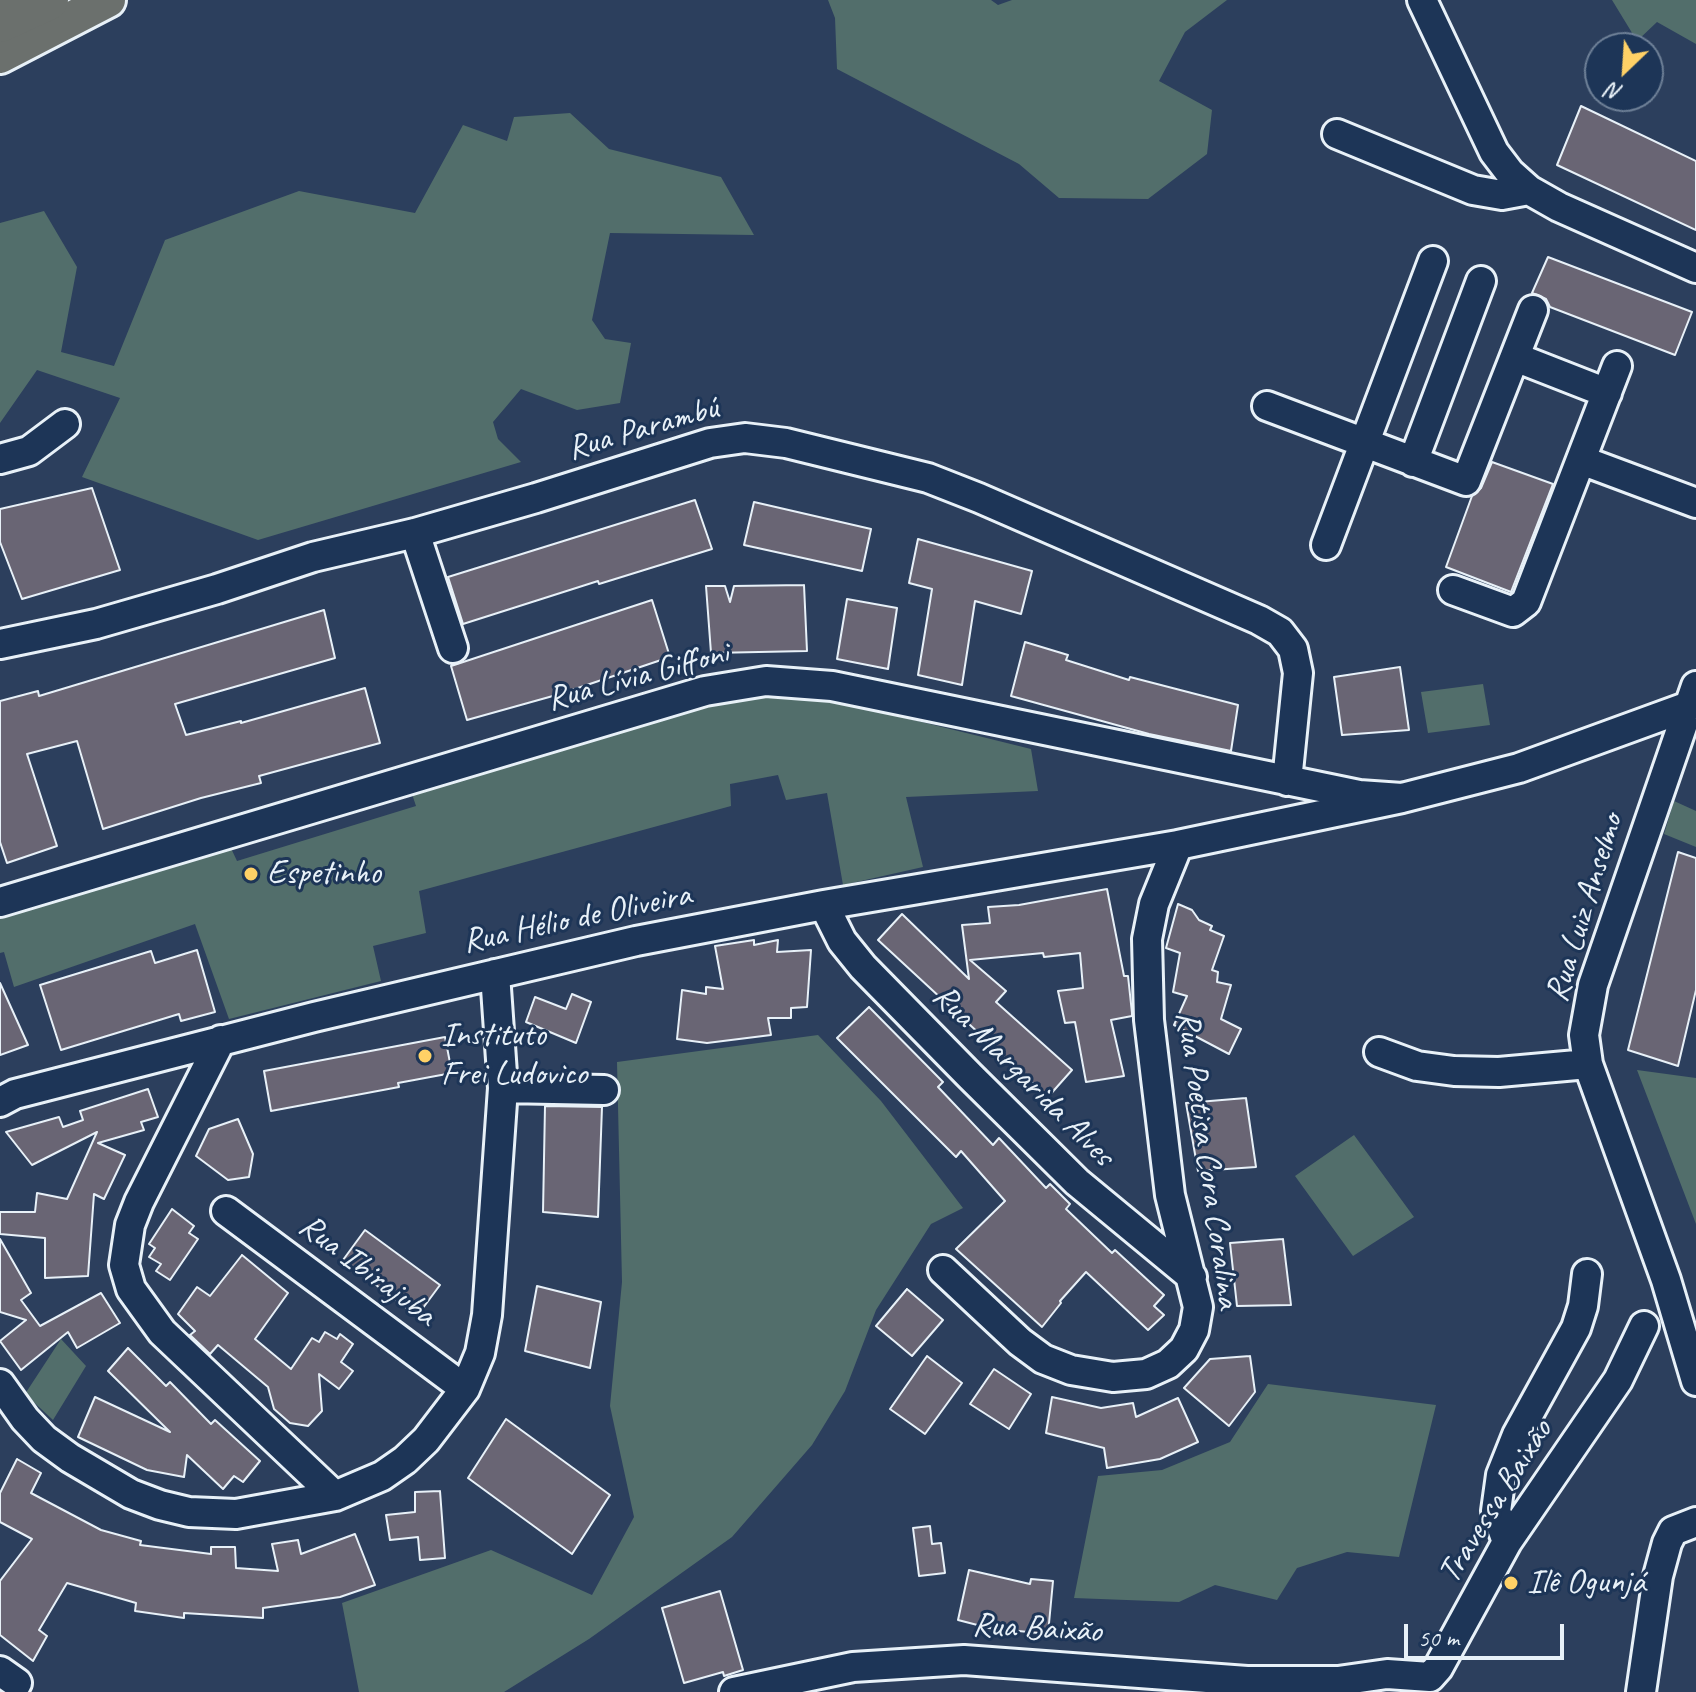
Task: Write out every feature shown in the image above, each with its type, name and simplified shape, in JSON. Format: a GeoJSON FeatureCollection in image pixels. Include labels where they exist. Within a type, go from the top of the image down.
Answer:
{"type":"FeatureCollection","features":[{"type":"Feature","properties":{"kind":"highway"},"geometry":{"type":"LineString","coordinates":[[0,22],[48,0]]}},
{"type":"Feature","properties":{"kind":"main road"},"geometry":{"type":"LineString","coordinates":[[0,56],[108,0]]}},
{"type":"Feature","properties":{"kind":"street"},"geometry":{"type":"LineString","coordinates":[[1422,0],[1494,152],[1510,173],[1529,190],[1559,207],[1696,268]]}},
{"type":"Feature","properties":{"kind":"street"},"geometry":{"type":"LineString","coordinates":[[1337,134],[1473,190],[1502,195],[1529,190]]}},
{"type":"Feature","properties":{"kind":"street"},"geometry":{"type":"LineString","coordinates":[[1326,545],[1433,261]]}},
{"type":"Feature","properties":{"kind":"street"},"geometry":{"type":"LineString","coordinates":[[1413,462],[1481,281]]}},
{"type":"Feature","properties":{"kind":"street"},"geometry":{"type":"LineString","coordinates":[[1267,406],[1466,481],[1533,310]]}},
{"type":"Feature","properties":{"kind":"street"},"geometry":{"type":"LineString","coordinates":[[1515,357],[1607,393]]}},
{"type":"Feature","properties":{"kind":"street"},"geometry":{"type":"LineString","coordinates":[[1453,590],[1513,612],[1526,602],[1617,366]]}},
{"type":"Feature","properties":{"kind":"street"},"geometry":{"type":"LineString","coordinates":[[0,459],[29,451],[65,424]]}},
{"type":"Feature","properties":{"kind":"street","name":"Rua Parambú"},"geometry":{"type":"LineString","coordinates":[[0,644],[96,624],[313,557],[415,533],[536,498],[710,443],[745,438],[786,443],[928,478],[1259,620],[1280,632],[1293,649],[1298,673],[1287,781]]}},
{"type":"Feature","properties":{"kind":"street"},"geometry":{"type":"LineString","coordinates":[[1581,460],[1696,503]]}},
{"type":"Feature","properties":{"kind":"street"},"geometry":{"type":"LineString","coordinates":[[415,533],[453,648]]}},
{"type":"Feature","properties":{"kind":"street","name":"Rua Lívia Giffoni"},"geometry":{"type":"LineString","coordinates":[[0,902],[705,691],[766,681],[832,686],[1287,781],[1359,795],[1402,798]]}},
{"type":"Feature","properties":{"kind":"street"},"geometry":{"type":"LineString","coordinates":[[1178,845],[1402,798],[1519,768],[1692,696]]}},
{"type":"Feature","properties":{"kind":"street","name":"Rua Luiz Anselmo"},"geometry":{"type":"LineString","coordinates":[[1692,696],[1593,985],[1584,1035],[1588,1064],[1666,1280],[1696,1381]]}},
{"type":"Feature","properties":{"kind":"street","name":"Rua Hélio de Oliveira"},"geometry":{"type":"LineString","coordinates":[[0,1102],[15,1094],[221,1040],[636,941],[824,905],[1178,845]]}},
{"type":"Feature","properties":{"kind":"street","name":"Rua Poetisa Cora Coralina"},"geometry":{"type":"LineString","coordinates":[[943,1270],[1020,1342],[1043,1359],[1071,1370],[1113,1377],[1146,1374],[1168,1364],[1184,1349],[1194,1330],[1198,1307],[1170,1195],[1149,1020],[1147,968],[1147,939],[1154,904],[1178,845]]}},
{"type":"Feature","properties":{"kind":"street","name":"Rua Margarida Alves"},"geometry":{"type":"LineString","coordinates":[[824,905],[849,950],[906,1011],[1077,1182],[1193,1278]]}},
{"type":"Feature","properties":{"kind":"street"},"geometry":{"type":"LineString","coordinates":[[0,1384],[25,1419],[52,1445],[131,1494],[189,1512],[236,1514],[335,1496],[382,1476],[405,1460],[426,1440],[465,1389],[480,1353],[487,1315],[503,1088],[495,974]]}},
{"type":"Feature","properties":{"kind":"street"},"geometry":{"type":"LineString","coordinates":[[221,1040],[139,1202],[130,1225],[124,1265],[131,1289],[162,1332],[335,1496]]}},
{"type":"Feature","properties":{"kind":"street"},"geometry":{"type":"LineString","coordinates":[[1379,1052],[1417,1066],[1454,1071],[1499,1072],[1588,1064]]}},
{"type":"Feature","properties":{"kind":"street"},"geometry":{"type":"LineString","coordinates":[[503,1088],[604,1090]]}},
{"type":"Feature","properties":{"kind":"street","name":"Rua Ibirajuba"},"geometry":{"type":"LineString","coordinates":[[226,1211],[465,1389]]}},
{"type":"Feature","properties":{"kind":"street"},"geometry":{"type":"LineString","coordinates":[[1507,1542],[1496,1511],[1501,1475],[1517,1435],[1576,1328],[1583,1306],[1587,1274]]}},
{"type":"Feature","properties":{"kind":"street","name":"Travessa Baixão"},"geometry":{"type":"LineString","coordinates":[[1338,1681],[1387,1674],[1430,1677],[1444,1658],[1507,1542],[1618,1380],[1644,1326]]}},
{"type":"Feature","properties":{"kind":"street"},"geometry":{"type":"LineString","coordinates":[[1641,1692],[1658,1576],[1667,1543],[1673,1531],[1696,1522]]}},
{"type":"Feature","properties":{"kind":"street","name":"Rua Baixão"},"geometry":{"type":"LineString","coordinates":[[734,1692],[853,1667],[964,1660],[1247,1681],[1338,1681]]}},
{"type":"Feature","properties":{"kind":"green space"},"geometry":{"type":"Polygon","coordinates":[[[828,0],[991,0],[998,5],[1012,0],[1227,0],[1185,32],[1159,81],[1212,110],[1207,154],[1148,199],[1059,198],[1019,164],[837,69],[835,18],[828,0]]]}},
{"type":"Feature","properties":{"kind":"green space"},"geometry":{"type":"Polygon","coordinates":[[[1612,0],[1696,0],[1696,44],[1657,22],[1646,32],[1632,32],[1612,0]]]}},
{"type":"Feature","properties":{"kind":"green space"},"geometry":{"type":"Polygon","coordinates":[[[570,113],[609,149],[721,177],[754,235],[610,233],[592,320],[605,339],[631,343],[620,403],[577,410],[521,389],[493,422],[498,439],[521,462],[258,540],[82,477],[120,398],[37,370],[0,423],[0,223],[44,211],[77,267],[61,352],[114,366],[165,240],[299,191],[415,213],[463,125],[507,141],[514,117],[570,113]]]}},
{"type":"Feature","properties":{"kind":"green space"},"geometry":{"type":"Polygon","coordinates":[[[1483,684],[1490,725],[1428,733],[1421,692],[1483,684]]]}},
{"type":"Feature","properties":{"kind":"green space"},"geometry":{"type":"Polygon","coordinates":[[[746,692],[833,700],[1031,749],[1038,791],[906,797],[923,867],[843,885],[827,793],[786,800],[778,775],[730,784],[731,806],[419,891],[426,933],[373,946],[381,981],[229,1019],[195,924],[14,987],[4,952],[0,953],[0,911],[229,844],[237,861],[416,806],[410,788],[746,692]]]}},
{"type":"Feature","properties":{"kind":"green space"},"geometry":{"type":"Polygon","coordinates":[[[1674,801],[1696,811],[1696,847],[1664,834],[1674,801]]]}},
{"type":"Feature","properties":{"kind":"green space"},"geometry":{"type":"Polygon","coordinates":[[[818,1035],[881,1101],[963,1208],[931,1224],[876,1310],[845,1391],[812,1445],[732,1537],[589,1639],[504,1692],[359,1692],[342,1603],[491,1550],[592,1595],[634,1517],[610,1406],[622,1282],[617,1062],[818,1035]]]}},
{"type":"Feature","properties":{"kind":"green space"},"geometry":{"type":"Polygon","coordinates":[[[1637,1070],[1696,1078],[1696,1224],[1637,1070]]]}},
{"type":"Feature","properties":{"kind":"green space"},"geometry":{"type":"Polygon","coordinates":[[[1354,1135],[1414,1217],[1353,1256],[1295,1176],[1354,1135]]]}},
{"type":"Feature","properties":{"kind":"green space"},"geometry":{"type":"Polygon","coordinates":[[[61,1339],[86,1366],[53,1420],[25,1394],[61,1339]]]}},
{"type":"Feature","properties":{"kind":"green space"},"geometry":{"type":"Polygon","coordinates":[[[1268,1384],[1436,1405],[1399,1557],[1347,1552],[1297,1568],[1277,1600],[1215,1585],[1179,1602],[1074,1598],[1098,1476],[1162,1470],[1230,1442],[1268,1384]]]}},
{"type":"Feature","properties":{"kind":"building"},"geometry":{"type":"Polygon","coordinates":[[[1581,106],[1584,112],[1594,112],[1696,161],[1696,230],[1557,165],[1581,106]]]}},
{"type":"Feature","properties":{"kind":"building"},"geometry":{"type":"Polygon","coordinates":[[[1548,257],[1692,312],[1675,355],[1550,307],[1546,299],[1532,293],[1548,257]]]}},
{"type":"Feature","properties":{"kind":"building"},"geometry":{"type":"Polygon","coordinates":[[[1492,462],[1553,484],[1511,592],[1446,567],[1472,496],[1481,488],[1492,462]]]}},
{"type":"Feature","properties":{"kind":"building"},"geometry":{"type":"Polygon","coordinates":[[[92,488],[120,570],[22,599],[0,542],[0,509],[92,488]]]}},
{"type":"Feature","properties":{"kind":"building"},"geometry":{"type":"Polygon","coordinates":[[[695,500],[712,549],[463,624],[448,577],[695,500]]]}},
{"type":"Feature","properties":{"kind":"building"},"geometry":{"type":"Polygon","coordinates":[[[754,502],[871,529],[862,571],[744,545],[754,502]]]}},
{"type":"Feature","properties":{"kind":"building"},"geometry":{"type":"Polygon","coordinates":[[[918,539],[1032,571],[1021,614],[975,601],[962,685],[918,675],[932,589],[909,583],[918,539]]]}},
{"type":"Feature","properties":{"kind":"building"},"geometry":{"type":"Polygon","coordinates":[[[804,585],[807,651],[711,653],[706,586],[725,586],[730,602],[734,586],[804,585]]]}},
{"type":"Feature","properties":{"kind":"building"},"geometry":{"type":"Polygon","coordinates":[[[847,599],[897,608],[888,669],[837,659],[847,599]]]}},
{"type":"Feature","properties":{"kind":"building"},"geometry":{"type":"Polygon","coordinates":[[[652,600],[670,657],[560,694],[467,720],[451,666],[652,600]]]}},
{"type":"Feature","properties":{"kind":"building"},"geometry":{"type":"Polygon","coordinates":[[[324,610],[335,658],[175,704],[186,735],[365,688],[380,743],[259,776],[261,783],[103,829],[77,741],[27,754],[57,846],[7,863],[0,842],[0,701],[38,691],[39,696],[324,610]]]}},
{"type":"Feature","properties":{"kind":"building"},"geometry":{"type":"Polygon","coordinates":[[[1025,642],[1068,655],[1066,660],[1129,680],[1130,677],[1238,705],[1231,751],[1149,734],[1011,696],[1025,642]]]}},
{"type":"Feature","properties":{"kind":"building"},"geometry":{"type":"Polygon","coordinates":[[[1400,667],[1409,730],[1342,735],[1334,677],[1400,667]]]}},
{"type":"Feature","properties":{"kind":"building"},"geometry":{"type":"Polygon","coordinates":[[[1678,852],[1696,858],[1696,990],[1678,1066],[1628,1050],[1678,852]]]}},
{"type":"Feature","properties":{"kind":"building"},"geometry":{"type":"Polygon","coordinates":[[[1107,889],[1124,976],[1128,976],[1132,1013],[1132,1016],[1111,1020],[1124,1076],[1086,1082],[1075,1022],[1065,1023],[1058,991],[1083,988],[1080,953],[970,960],[1006,991],[996,1002],[1072,1070],[1048,1097],[878,940],[902,914],[969,979],[962,925],[990,923],[988,907],[1019,905],[1107,889]]]}},
{"type":"Feature","properties":{"kind":"building"},"geometry":{"type":"Polygon","coordinates":[[[1178,904],[1192,910],[1199,920],[1212,926],[1210,930],[1224,936],[1212,970],[1218,972],[1217,982],[1231,985],[1221,1019],[1241,1029],[1229,1054],[1174,1025],[1187,996],[1173,992],[1180,953],[1166,948],[1178,904]]]}},
{"type":"Feature","properties":{"kind":"building"},"geometry":{"type":"Polygon","coordinates":[[[754,940],[754,945],[778,940],[777,952],[811,950],[807,1007],[791,1008],[791,1018],[768,1018],[771,1035],[707,1043],[677,1039],[682,990],[706,994],[706,987],[723,989],[715,946],[754,940]]]}},
{"type":"Feature","properties":{"kind":"building"},"geometry":{"type":"Polygon","coordinates":[[[197,950],[215,1012],[181,1021],[179,1014],[61,1050],[40,985],[151,951],[155,963],[197,950]]]}},
{"type":"Feature","properties":{"kind":"building"},"geometry":{"type":"Polygon","coordinates":[[[0,983],[28,1045],[0,1055],[0,983]]]}},
{"type":"Feature","properties":{"kind":"building"},"geometry":{"type":"Polygon","coordinates":[[[572,994],[591,1002],[576,1043],[526,1022],[535,997],[566,1009],[572,994]]]}},
{"type":"Feature","properties":{"kind":"building"},"geometry":{"type":"Polygon","coordinates":[[[869,1007],[943,1082],[938,1087],[993,1145],[999,1138],[1046,1188],[1050,1184],[1070,1204],[1066,1209],[1112,1253],[1115,1250],[1164,1295],[1154,1306],[1164,1315],[1148,1330],[1086,1272],[1042,1327],[956,1249],[1005,1201],[961,1151],[956,1157],[837,1038],[869,1007]]]}},
{"type":"Feature","properties":{"kind":"building"},"geometry":{"type":"Polygon","coordinates":[[[445,1037],[452,1073],[398,1083],[399,1087],[271,1111],[264,1071],[445,1037]]]}},
{"type":"Feature","properties":{"kind":"building"},"geometry":{"type":"Polygon","coordinates":[[[148,1089],[158,1117],[141,1122],[144,1130],[98,1143],[125,1155],[104,1199],[94,1194],[88,1276],[45,1278],[45,1238],[0,1234],[0,1212],[35,1212],[37,1193],[67,1199],[97,1132],[32,1165],[6,1132],[59,1117],[63,1127],[83,1120],[80,1111],[148,1089]]]}},
{"type":"Feature","properties":{"kind":"building"},"geometry":{"type":"Polygon","coordinates":[[[1246,1098],[1256,1167],[1198,1171],[1186,1103],[1246,1098]]]}},
{"type":"Feature","properties":{"kind":"building"},"geometry":{"type":"Polygon","coordinates":[[[545,1106],[602,1107],[598,1217],[543,1212],[545,1106]]]}},
{"type":"Feature","properties":{"kind":"building"},"geometry":{"type":"Polygon","coordinates":[[[238,1119],[253,1154],[249,1177],[228,1180],[196,1156],[209,1129],[238,1119]]]}},
{"type":"Feature","properties":{"kind":"building"},"geometry":{"type":"Polygon","coordinates":[[[172,1209],[194,1226],[189,1233],[198,1239],[170,1280],[156,1271],[161,1264],[149,1257],[155,1248],[149,1244],[172,1209]]]}},
{"type":"Feature","properties":{"kind":"building"},"geometry":{"type":"Polygon","coordinates":[[[365,1230],[440,1285],[417,1316],[343,1260],[365,1230]]]}},
{"type":"Feature","properties":{"kind":"building"},"geometry":{"type":"Polygon","coordinates":[[[0,1239],[31,1293],[21,1300],[40,1326],[101,1293],[120,1323],[77,1348],[68,1332],[21,1370],[0,1341],[26,1320],[0,1312],[0,1239]]]}},
{"type":"Feature","properties":{"kind":"building"},"geometry":{"type":"Polygon","coordinates":[[[1283,1239],[1291,1305],[1237,1306],[1230,1243],[1283,1239]]]}},
{"type":"Feature","properties":{"kind":"building"},"geometry":{"type":"Polygon","coordinates":[[[242,1255],[288,1293],[255,1339],[291,1369],[312,1338],[319,1342],[325,1332],[337,1339],[340,1334],[353,1344],[341,1362],[353,1371],[339,1389],[319,1374],[322,1411],[308,1426],[290,1423],[274,1409],[268,1387],[218,1345],[210,1354],[190,1335],[195,1331],[178,1314],[197,1287],[210,1296],[242,1255]]]}},
{"type":"Feature","properties":{"kind":"building"},"geometry":{"type":"Polygon","coordinates":[[[537,1286],[601,1302],[590,1368],[525,1351],[537,1286]]]}},
{"type":"Feature","properties":{"kind":"building"},"geometry":{"type":"Polygon","coordinates":[[[907,1289],[943,1320],[912,1356],[876,1326],[907,1289]]]}},
{"type":"Feature","properties":{"kind":"building"},"geometry":{"type":"Polygon","coordinates":[[[128,1348],[166,1386],[170,1382],[211,1424],[215,1420],[260,1461],[243,1482],[234,1476],[223,1489],[187,1455],[184,1477],[147,1470],[78,1437],[95,1397],[170,1432],[108,1371],[128,1348]]]}},
{"type":"Feature","properties":{"kind":"building"},"geometry":{"type":"Polygon","coordinates":[[[927,1356],[962,1383],[925,1434],[890,1409],[927,1356]]]}},
{"type":"Feature","properties":{"kind":"building"},"geometry":{"type":"Polygon","coordinates":[[[1250,1356],[1255,1392],[1229,1426],[1184,1388],[1210,1359],[1250,1356]]]}},
{"type":"Feature","properties":{"kind":"building"},"geometry":{"type":"Polygon","coordinates":[[[994,1369],[1031,1394],[1009,1429],[970,1404],[994,1369]]]}},
{"type":"Feature","properties":{"kind":"building"},"geometry":{"type":"Polygon","coordinates":[[[1052,1397],[1101,1408],[1133,1403],[1136,1417],[1178,1398],[1198,1442],[1160,1459],[1107,1468],[1104,1448],[1046,1433],[1052,1397]]]}},
{"type":"Feature","properties":{"kind":"building"},"geometry":{"type":"Polygon","coordinates":[[[506,1419],[610,1495],[572,1554],[468,1478],[506,1419]]]}},
{"type":"Feature","properties":{"kind":"building"},"geometry":{"type":"Polygon","coordinates":[[[17,1459],[41,1473],[31,1493],[101,1530],[141,1541],[140,1545],[211,1554],[211,1547],[235,1547],[236,1568],[278,1571],[272,1544],[298,1540],[301,1554],[355,1534],[375,1585],[340,1597],[263,1608],[263,1618],[184,1613],[184,1618],[135,1611],[136,1603],[67,1583],[39,1630],[47,1636],[33,1661],[0,1635],[0,1581],[32,1539],[0,1522],[0,1493],[17,1459]]]}},
{"type":"Feature","properties":{"kind":"building"},"geometry":{"type":"Polygon","coordinates":[[[440,1491],[445,1558],[420,1560],[418,1537],[390,1540],[386,1515],[415,1512],[415,1492],[440,1491]]]}},
{"type":"Feature","properties":{"kind":"building"},"geometry":{"type":"Polygon","coordinates":[[[930,1526],[932,1544],[941,1543],[945,1573],[919,1576],[913,1528],[930,1526]]]}},
{"type":"Feature","properties":{"kind":"building"},"geometry":{"type":"Polygon","coordinates":[[[969,1570],[1030,1584],[1031,1579],[1053,1581],[1048,1634],[989,1628],[958,1620],[969,1570]]]}},
{"type":"Feature","properties":{"kind":"building"},"geometry":{"type":"Polygon","coordinates":[[[720,1591],[743,1670],[684,1683],[662,1608],[720,1591]]]}},
{"type":"Feature","properties":{"kind":"place","name":"Espetinho"},"geometry":{"type":"Point","coordinates":[251,874]}},
{"type":"Feature","properties":{"kind":"place","name":"Instituto Frei Ludovico"},"geometry":{"type":"Point","coordinates":[425,1056]}},
{"type":"Feature","properties":{"kind":"place","name":"Ilê Ogunjá"},"geometry":{"type":"Point","coordinates":[1511,1583]}}]}
